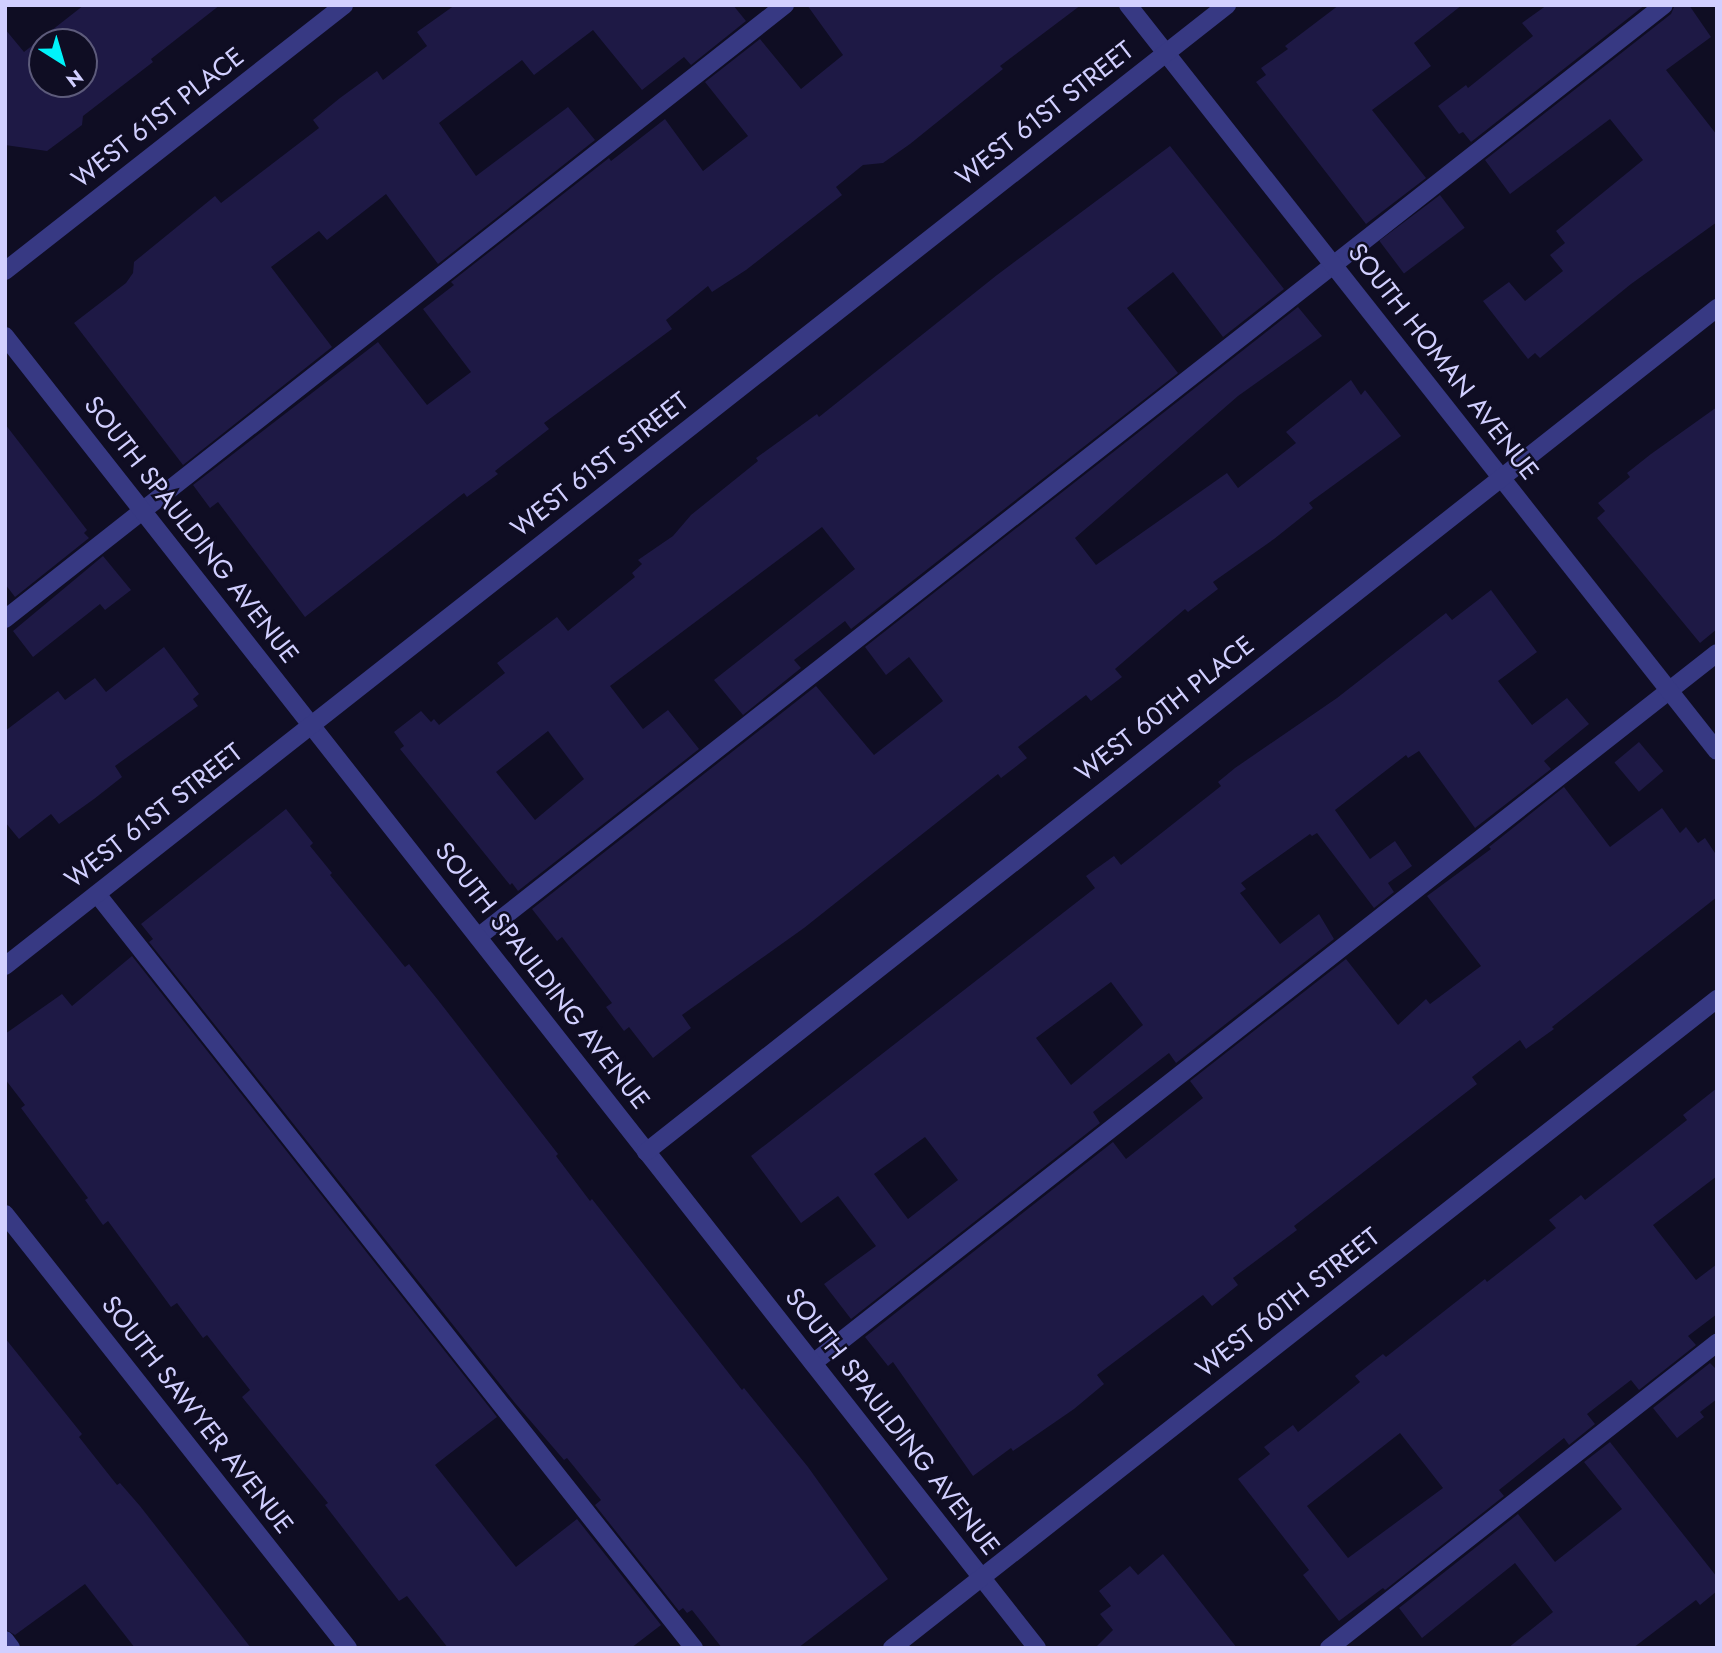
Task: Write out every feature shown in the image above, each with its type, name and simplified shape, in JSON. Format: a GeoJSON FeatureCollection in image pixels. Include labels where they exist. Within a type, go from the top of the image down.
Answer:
{"type":"FeatureCollection","features":[{"type":"Feature","properties":{"kind":"street","name":"WEST 61ST PLACE"},"geometry":{"type":"LineString","coordinates":[[5,271],[344,5]]}},
{"type":"Feature","properties":{"kind":"street"},"geometry":{"type":"LineString","coordinates":[[5,620],[785,5]]}},
{"type":"Feature","properties":{"kind":"street","name":"SOUTH HOMAN AVENUE"},"geometry":{"type":"LineString","coordinates":[[1128,5],[1717,751]]}},
{"type":"Feature","properties":{"kind":"street","name":"WEST 61ST STREET"},"geometry":{"type":"LineString","coordinates":[[5,966],[1227,5]]}},
{"type":"Feature","properties":{"kind":"street"},"geometry":{"type":"LineString","coordinates":[[478,937],[1664,5]]}},
{"type":"Feature","properties":{"kind":"street","name":"WEST 60TH PLACE"},"geometry":{"type":"LineString","coordinates":[[646,1152],[1717,308]]}},
{"type":"Feature","properties":{"kind":"street","name":"SOUTH SPAULDING AVENUE"},"geometry":{"type":"LineString","coordinates":[[5,337],[1037,1648]]}},
{"type":"Feature","properties":{"kind":"street"},"geometry":{"type":"LineString","coordinates":[[813,1363],[1717,653]]}},
{"type":"Feature","properties":{"kind":"street"},"geometry":{"type":"LineString","coordinates":[[97,894],[694,1648]]}},
{"type":"Feature","properties":{"kind":"street","name":"WEST 60TH STREET"},"geometry":{"type":"LineString","coordinates":[[892,1648],[1717,999]]}},
{"type":"Feature","properties":{"kind":"street","name":"SOUTH SAWYER AVENUE"},"geometry":{"type":"LineString","coordinates":[[5,1214],[348,1648]]}},
{"type":"Feature","properties":{"kind":"street"},"geometry":{"type":"LineString","coordinates":[[1329,1648],[1717,1343]]}},
{"type":"Feature","properties":{"kind":"street"},"geometry":{"type":"LineString","coordinates":[[5,1640],[11,1648]]}},
{"type":"Feature","properties":{"kind":"building"},"geometry":{"type":"Polygon","coordinates":[[[84,5],[220,5],[151,59],[153,62],[83,116],[82,125],[47,151],[5,145],[5,29],[24,52],[28,49],[28,98],[98,98],[98,28],[55,28],[84,5]]]}},
{"type":"Feature","properties":{"kind":"building"},"geometry":{"type":"Polygon","coordinates":[[[455,5],[733,5],[746,21],[691,65],[684,57],[642,90],[593,30],[534,75],[522,60],[439,123],[476,176],[568,107],[595,140],[438,264],[386,194],[327,240],[319,231],[271,267],[332,347],[183,465],[74,323],[126,283],[133,273],[134,262],[215,196],[221,203],[319,128],[313,120],[340,98],[377,71],[383,80],[427,46],[417,32],[455,5]]]}},
{"type":"Feature","properties":{"kind":"building"},"geometry":{"type":"Polygon","coordinates":[[[807,5],[1081,5],[1000,66],[1003,69],[910,144],[883,163],[863,165],[836,187],[842,195],[746,270],[712,292],[708,286],[666,320],[672,329],[544,423],[549,429],[495,471],[498,474],[467,497],[464,493],[305,617],[218,502],[210,508],[193,485],[378,342],[427,405],[471,372],[423,309],[454,285],[451,282],[609,158],[611,161],[665,119],[703,171],[748,136],[705,82],[760,39],[801,89],[843,55],[807,5]]]}},
{"type":"Feature","properties":{"kind":"building"},"geometry":{"type":"Polygon","coordinates":[[[1339,5],[1462,5],[1414,43],[1431,66],[1372,110],[1426,178],[1366,224],[1256,82],[1266,75],[1261,68],[1288,49],[1285,46],[1339,5]]]}},
{"type":"Feature","properties":{"kind":"building"},"geometry":{"type":"Polygon","coordinates":[[[1547,5],[1645,5],[1471,142],[1463,132],[1459,134],[1438,106],[1466,85],[1468,88],[1533,36],[1522,23],[1547,5]]]}},
{"type":"Feature","properties":{"kind":"building"},"geometry":{"type":"Polygon","coordinates":[[[1675,5],[1689,5],[1711,37],[1666,70],[1717,135],[1717,222],[1631,284],[1540,358],[1535,353],[1528,359],[1483,301],[1509,282],[1525,301],[1563,271],[1550,255],[1565,243],[1556,231],[1643,160],[1610,119],[1510,194],[1485,160],[1671,14],[1675,5]]]}},
{"type":"Feature","properties":{"kind":"building"},"geometry":{"type":"Polygon","coordinates":[[[1170,146],[1284,289],[1223,337],[1173,272],[1127,308],[1178,373],[851,629],[845,621],[794,660],[801,668],[743,715],[714,680],[855,569],[822,527],[610,686],[643,729],[668,710],[699,749],[518,891],[512,883],[510,885],[400,749],[404,746],[394,732],[421,711],[431,722],[434,719],[439,725],[505,673],[497,663],[557,617],[568,631],[635,577],[632,573],[642,564],[638,560],[673,536],[691,515],[758,461],[756,458],[817,414],[819,417],[997,275],[1170,146]],[[548,731],[496,772],[535,820],[584,779],[548,731]]]}},
{"type":"Feature","properties":{"kind":"building"},"geometry":{"type":"Polygon","coordinates":[[[1440,195],[1465,228],[1404,273],[1379,241],[1440,195]]]}},
{"type":"Feature","properties":{"kind":"building"},"geometry":{"type":"Polygon","coordinates":[[[1298,307],[1322,336],[1238,396],[1075,538],[1096,565],[1227,473],[1238,488],[1296,443],[1286,432],[1351,380],[1361,395],[1365,390],[1401,436],[1309,503],[1313,508],[1213,582],[1218,589],[1188,612],[1185,609],[1115,669],[1122,677],[1091,701],[1086,695],[1018,747],[1027,758],[1001,778],[998,774],[804,928],[682,1015],[691,1028],[653,1058],[629,1027],[624,1031],[606,1007],[612,1003],[562,937],[557,941],[532,909],[816,686],[874,755],[943,701],[909,657],[886,675],[865,647],[1298,307]]]}},
{"type":"Feature","properties":{"kind":"building"},"geometry":{"type":"Polygon","coordinates":[[[1717,407],[1717,629],[1700,643],[1597,518],[1605,511],[1598,503],[1630,477],[1627,473],[1717,407]]]}},
{"type":"Feature","properties":{"kind":"building"},"geometry":{"type":"Polygon","coordinates":[[[5,424],[87,530],[84,533],[89,538],[15,597],[5,584],[5,424]]]}},
{"type":"Feature","properties":{"kind":"building"},"geometry":{"type":"Polygon","coordinates":[[[103,556],[131,590],[105,610],[100,604],[33,657],[13,631],[103,556]]]}},
{"type":"Feature","properties":{"kind":"building"},"geometry":{"type":"Polygon","coordinates":[[[1491,590],[1537,652],[1498,681],[1532,725],[1567,698],[1589,724],[1544,761],[1551,769],[1475,828],[1419,751],[1408,758],[1406,755],[1335,810],[1370,859],[1395,841],[1412,866],[1388,883],[1394,892],[1374,908],[1317,833],[1312,836],[1310,834],[1241,883],[1246,889],[1240,893],[1280,944],[1319,914],[1334,939],[1176,1063],[1169,1053],[1093,1112],[1100,1123],[851,1319],[824,1284],[876,1246],[838,1196],[801,1223],[751,1156],[1095,888],[1086,876],[1114,856],[1121,865],[1221,786],[1218,782],[1235,768],[1337,698],[1446,613],[1452,620],[1491,590]],[[1111,982],[1036,1038],[1071,1085],[1143,1025],[1111,982]],[[925,1137],[874,1174],[908,1219],[958,1180],[925,1137]]]}},
{"type":"Feature","properties":{"kind":"building"},"geometry":{"type":"Polygon","coordinates":[[[164,647],[199,694],[193,699],[198,706],[115,766],[122,777],[94,799],[59,824],[51,814],[19,839],[5,822],[5,731],[58,691],[65,700],[95,678],[106,692],[164,647]]]}},
{"type":"Feature","properties":{"kind":"building"},"geometry":{"type":"Polygon","coordinates":[[[1639,742],[1663,771],[1639,792],[1614,763],[1639,742]]]}},
{"type":"Feature","properties":{"kind":"building"},"geometry":{"type":"Polygon","coordinates":[[[1564,787],[1610,847],[1662,808],[1680,833],[1686,827],[1698,843],[1705,838],[1717,856],[1717,897],[1552,1027],[1554,1029],[1526,1049],[1520,1040],[1472,1077],[1477,1084],[1294,1226],[1297,1230],[1233,1278],[1238,1285],[1212,1306],[1203,1295],[1097,1375],[1104,1384],[1074,1409],[1013,1451],[1011,1448],[973,1476],[893,1362],[888,1366],[865,1337],[1113,1142],[1126,1159],[1203,1098],[1190,1081],[1346,959],[1398,1025],[1426,999],[1430,1004],[1481,966],[1427,896],[1491,849],[1489,847],[1564,787]]]}},
{"type":"Feature","properties":{"kind":"building"},"geometry":{"type":"Polygon","coordinates":[[[286,809],[313,843],[310,846],[332,873],[330,875],[405,967],[409,964],[438,1000],[558,1154],[556,1156],[590,1201],[592,1199],[742,1390],[744,1388],[808,1467],[888,1579],[798,1648],[722,1648],[692,1610],[687,1613],[683,1608],[679,1611],[595,1505],[601,1500],[567,1458],[564,1460],[515,1403],[149,942],[153,939],[141,924],[286,809]]]}},
{"type":"Feature","properties":{"kind":"building"},"geometry":{"type":"Polygon","coordinates":[[[132,956],[497,1417],[435,1465],[516,1567],[577,1519],[661,1625],[631,1648],[448,1648],[407,1596],[399,1601],[325,1505],[328,1503],[242,1397],[250,1390],[207,1335],[203,1338],[177,1303],[171,1307],[108,1221],[103,1225],[85,1200],[88,1198],[21,1108],[25,1105],[5,1079],[5,1034],[62,994],[72,1006],[132,956]]]}},
{"type":"Feature","properties":{"kind":"building"},"geometry":{"type":"Polygon","coordinates":[[[1717,1088],[1717,1176],[1653,1225],[1696,1280],[1717,1264],[1717,1314],[1688,1336],[1696,1345],[1639,1390],[1631,1380],[1587,1414],[1595,1424],[1569,1445],[1564,1438],[1499,1490],[1504,1496],[1385,1590],[1383,1588],[1339,1621],[1303,1575],[1309,1570],[1238,1479],[1270,1454],[1264,1447],[1293,1425],[1298,1432],[1360,1382],[1355,1376],[1383,1354],[1386,1357],[1485,1279],[1487,1282],[1556,1228],[1549,1220],[1581,1195],[1585,1200],[1687,1120],[1683,1115],[1717,1088]],[[1400,1433],[1307,1506],[1348,1558],[1443,1488],[1400,1433]]]}},
{"type":"Feature","properties":{"kind":"building"},"geometry":{"type":"Polygon","coordinates":[[[5,1338],[82,1434],[79,1437],[117,1485],[120,1483],[140,1506],[251,1648],[135,1648],[85,1584],[15,1635],[5,1629],[5,1338]]]}},
{"type":"Feature","properties":{"kind":"building"},"geometry":{"type":"Polygon","coordinates":[[[1710,1363],[1717,1370],[1717,1399],[1700,1412],[1704,1417],[1677,1438],[1653,1408],[1710,1363]]]}},
{"type":"Feature","properties":{"kind":"building"},"geometry":{"type":"Polygon","coordinates":[[[1610,1442],[1717,1577],[1717,1591],[1700,1605],[1696,1600],[1633,1648],[1508,1648],[1553,1612],[1515,1563],[1422,1638],[1399,1608],[1518,1514],[1555,1562],[1622,1509],[1584,1462],[1610,1442]]]}},
{"type":"Feature","properties":{"kind":"building"},"geometry":{"type":"Polygon","coordinates":[[[1163,1554],[1237,1648],[1095,1648],[1113,1630],[1100,1614],[1111,1606],[1099,1591],[1130,1566],[1138,1575],[1163,1554]]]}}]}
